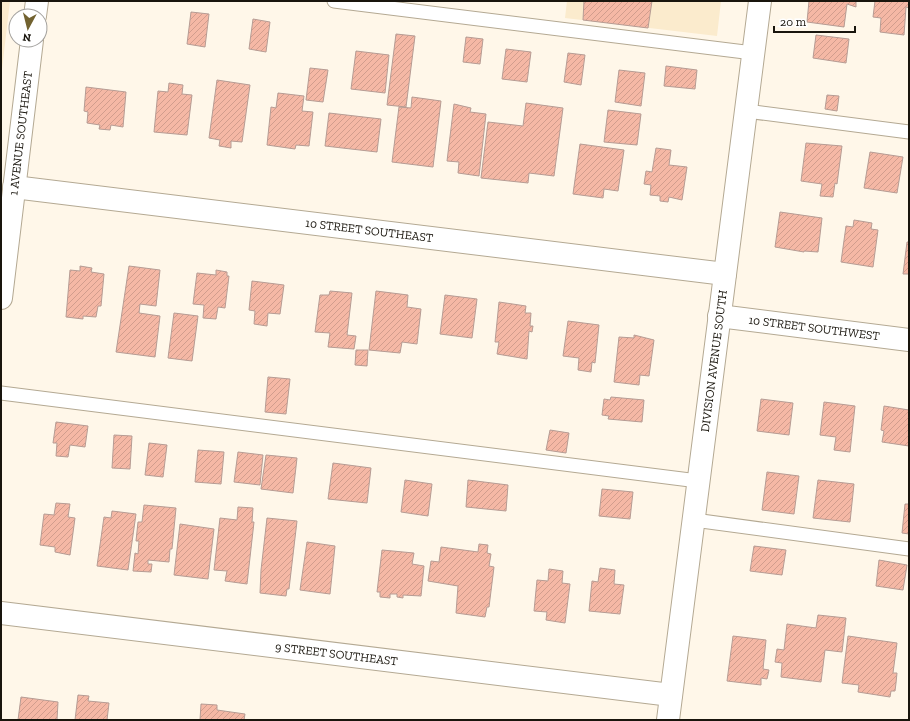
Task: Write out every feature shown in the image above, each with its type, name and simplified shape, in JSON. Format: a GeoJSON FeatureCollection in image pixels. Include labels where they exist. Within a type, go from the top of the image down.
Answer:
{"type":"FeatureCollection","features":[{"type":"Feature","properties":{"kind":"street","name":"DIVISION AVENUE SOUTH"},"geometry":{"type":"LineString","coordinates":[[668,720],[760,1]]}},
{"type":"Feature","properties":{"kind":"street","name":"1 AVENUE SOUTHEAST"},"geometry":{"type":"LineString","coordinates":[[1,298],[31,48]]}},
{"type":"Feature","properties":{"kind":"street","name":"10 STREET SOUTHEAST"},"geometry":{"type":"LineString","coordinates":[[14,187],[725,274]]}},
{"type":"Feature","properties":{"kind":"street","name":"10 STREET SOUTHWEST"},"geometry":{"type":"LineString","coordinates":[[719,316],[909,340]]}},
{"type":"Feature","properties":{"kind":"street","name":"9 STREET SOUTHEAST"},"geometry":{"type":"LineString","coordinates":[[1,613],[671,695]]}},
{"type":"Feature","properties":{"kind":"lane"},"geometry":{"type":"LineString","coordinates":[[334,1],[753,53]]}},
{"type":"Feature","properties":{"kind":"lane"},"geometry":{"type":"LineString","coordinates":[[746,111],[909,132]]}},
{"type":"Feature","properties":{"kind":"lane"},"geometry":{"type":"LineString","coordinates":[[1,393],[698,481]]}},
{"type":"Feature","properties":{"kind":"lane"},"geometry":{"type":"LineString","coordinates":[[694,520],[909,549]]}},
{"type":"Feature","properties":{"kind":"shaded area"},"geometry":{"type":"Polygon","coordinates":[[[1,1],[10,1],[8,8],[1,78],[1,1]]]}},
{"type":"Feature","properties":{"kind":"shaded area"},"geometry":{"type":"Polygon","coordinates":[[[567,1],[721,1],[717,36],[565,18],[567,1]]]}},
{"type":"Feature","properties":{"kind":"building"},"geometry":{"type":"Polygon","coordinates":[[[584,1],[652,1],[648,28],[583,20],[584,1]]]}},
{"type":"Feature","properties":{"kind":"building"},"geometry":{"type":"Polygon","coordinates":[[[809,1],[856,1],[856,7],[847,4],[844,27],[807,22],[809,1]]]}},
{"type":"Feature","properties":{"kind":"building"},"geometry":{"type":"Polygon","coordinates":[[[875,1],[909,1],[909,8],[906,7],[904,35],[880,32],[881,18],[873,17],[875,1]]]}},
{"type":"Feature","properties":{"kind":"building"},"geometry":{"type":"Polygon","coordinates":[[[191,12],[209,14],[205,47],[187,44],[191,12]]]}},
{"type":"Feature","properties":{"kind":"building"},"geometry":{"type":"Polygon","coordinates":[[[253,19],[270,22],[266,52],[249,49],[253,19]]]}},
{"type":"Feature","properties":{"kind":"building"},"geometry":{"type":"Polygon","coordinates":[[[396,34],[415,36],[406,107],[387,105],[396,34]]]}},
{"type":"Feature","properties":{"kind":"building"},"geometry":{"type":"Polygon","coordinates":[[[816,35],[849,39],[846,63],[813,58],[816,35]]]}},
{"type":"Feature","properties":{"kind":"building"},"geometry":{"type":"Polygon","coordinates":[[[466,37],[483,39],[480,64],[463,62],[466,37]]]}},
{"type":"Feature","properties":{"kind":"building"},"geometry":{"type":"Polygon","coordinates":[[[506,49],[531,52],[527,82],[502,79],[506,49]]]}},
{"type":"Feature","properties":{"kind":"building"},"geometry":{"type":"Polygon","coordinates":[[[356,51],[389,55],[385,93],[351,89],[356,51]]]}},
{"type":"Feature","properties":{"kind":"building"},"geometry":{"type":"Polygon","coordinates":[[[568,53],[585,55],[581,85],[564,82],[568,53]]]}},
{"type":"Feature","properties":{"kind":"building"},"geometry":{"type":"Polygon","coordinates":[[[666,66],[697,70],[695,89],[664,86],[666,66]]]}},
{"type":"Feature","properties":{"kind":"building"},"geometry":{"type":"Polygon","coordinates":[[[310,68],[328,70],[323,102],[306,100],[310,68]]]}},
{"type":"Feature","properties":{"kind":"building"},"geometry":{"type":"Polygon","coordinates":[[[619,70],[645,73],[641,106],[615,102],[619,70]]]}},
{"type":"Feature","properties":{"kind":"building"},"geometry":{"type":"Polygon","coordinates":[[[217,80],[250,85],[242,142],[231,141],[231,148],[219,146],[220,140],[209,138],[217,80]]]}},
{"type":"Feature","properties":{"kind":"building"},"geometry":{"type":"Polygon","coordinates":[[[169,83],[183,85],[182,94],[192,95],[187,135],[154,132],[158,91],[168,92],[169,83]]]}},
{"type":"Feature","properties":{"kind":"building"},"geometry":{"type":"Polygon","coordinates":[[[86,87],[126,92],[123,127],[111,125],[110,130],[99,129],[100,125],[87,123],[88,112],[84,111],[86,87]]]}},
{"type":"Feature","properties":{"kind":"building"},"geometry":{"type":"Polygon","coordinates":[[[278,93],[304,96],[302,111],[313,112],[309,146],[296,145],[295,149],[267,145],[271,107],[276,108],[278,93]]]}},
{"type":"Feature","properties":{"kind":"building"},"geometry":{"type":"Polygon","coordinates":[[[827,95],[839,96],[837,111],[825,109],[827,95]]]}},
{"type":"Feature","properties":{"kind":"building"},"geometry":{"type":"Polygon","coordinates":[[[412,97],[441,101],[433,167],[392,162],[399,107],[411,108],[412,97]]]}},
{"type":"Feature","properties":{"kind":"building"},"geometry":{"type":"Polygon","coordinates":[[[526,103],[563,108],[554,176],[529,173],[528,183],[481,178],[488,122],[523,126],[526,103]]]}},
{"type":"Feature","properties":{"kind":"building"},"geometry":{"type":"Polygon","coordinates":[[[454,104],[471,108],[470,112],[486,114],[479,176],[458,173],[459,162],[447,161],[454,104]]]}},
{"type":"Feature","properties":{"kind":"building"},"geometry":{"type":"Polygon","coordinates":[[[608,110],[641,114],[637,145],[604,142],[608,110]]]}},
{"type":"Feature","properties":{"kind":"building"},"geometry":{"type":"Polygon","coordinates":[[[329,113],[381,119],[377,152],[325,146],[329,113]]]}},
{"type":"Feature","properties":{"kind":"building"},"geometry":{"type":"Polygon","coordinates":[[[806,143],[842,146],[837,184],[835,183],[833,197],[820,196],[822,184],[801,181],[806,143]]]}},
{"type":"Feature","properties":{"kind":"building"},"geometry":{"type":"Polygon","coordinates":[[[580,144],[624,150],[618,191],[604,189],[603,198],[573,194],[580,144]]]}},
{"type":"Feature","properties":{"kind":"building"},"geometry":{"type":"Polygon","coordinates":[[[656,148],[671,150],[669,165],[687,167],[682,200],[669,197],[668,202],[660,201],[660,196],[650,195],[651,185],[644,184],[646,171],[652,172],[656,148]]]}},
{"type":"Feature","properties":{"kind":"building"},"geometry":{"type":"Polygon","coordinates":[[[870,152],[903,157],[897,193],[864,188],[870,152]]]}},
{"type":"Feature","properties":{"kind":"building"},"geometry":{"type":"Polygon","coordinates":[[[780,212],[822,218],[818,252],[804,252],[775,247],[780,212]]]}},
{"type":"Feature","properties":{"kind":"building"},"geometry":{"type":"Polygon","coordinates":[[[854,220],[872,223],[871,229],[878,230],[873,267],[841,262],[846,226],[853,227],[854,220]]]}},
{"type":"Feature","properties":{"kind":"building"},"geometry":{"type":"Polygon","coordinates":[[[907,242],[909,242],[909,274],[903,274],[907,242]]]}},
{"type":"Feature","properties":{"kind":"building"},"geometry":{"type":"Polygon","coordinates":[[[80,266],[92,268],[91,272],[104,274],[101,306],[98,306],[96,317],[83,316],[83,319],[66,317],[70,270],[80,271],[80,266]]]}},
{"type":"Feature","properties":{"kind":"building"},"geometry":{"type":"Polygon","coordinates":[[[129,266],[160,270],[156,306],[140,304],[139,313],[160,316],[155,357],[116,352],[129,266]]]}},
{"type":"Feature","properties":{"kind":"building"},"geometry":{"type":"Polygon","coordinates":[[[216,270],[227,272],[227,276],[229,276],[225,308],[218,307],[216,319],[203,318],[204,305],[193,304],[197,273],[216,275],[216,270]]]}},
{"type":"Feature","properties":{"kind":"building"},"geometry":{"type":"Polygon","coordinates":[[[252,281],[284,285],[280,314],[268,313],[267,326],[254,324],[255,311],[249,310],[252,281]]]}},
{"type":"Feature","properties":{"kind":"building"},"geometry":{"type":"Polygon","coordinates":[[[330,291],[352,293],[347,335],[356,336],[354,349],[328,347],[330,333],[315,332],[320,295],[329,295],[330,291]]]}},
{"type":"Feature","properties":{"kind":"building"},"geometry":{"type":"Polygon","coordinates":[[[376,291],[408,295],[407,307],[421,309],[417,344],[402,342],[400,353],[369,350],[376,291]]]}},
{"type":"Feature","properties":{"kind":"building"},"geometry":{"type":"Polygon","coordinates":[[[445,295],[477,299],[472,338],[440,334],[445,295]]]}},
{"type":"Feature","properties":{"kind":"building"},"geometry":{"type":"Polygon","coordinates":[[[499,302],[526,306],[525,313],[531,313],[530,326],[533,326],[532,332],[529,331],[527,359],[497,354],[499,342],[495,342],[499,302]]]}},
{"type":"Feature","properties":{"kind":"building"},"geometry":{"type":"Polygon","coordinates":[[[174,313],[198,316],[192,361],[168,358],[174,313]]]}},
{"type":"Feature","properties":{"kind":"building"},"geometry":{"type":"Polygon","coordinates":[[[568,321],[599,325],[595,363],[592,362],[591,372],[578,370],[579,358],[563,356],[568,321]]]}},
{"type":"Feature","properties":{"kind":"building"},"geometry":{"type":"Polygon","coordinates":[[[634,335],[654,340],[649,376],[640,375],[639,385],[614,382],[619,337],[634,338],[634,335]]]}},
{"type":"Feature","properties":{"kind":"building"},"geometry":{"type":"Polygon","coordinates":[[[356,350],[368,350],[367,366],[355,365],[356,350]]]}},
{"type":"Feature","properties":{"kind":"building"},"geometry":{"type":"Polygon","coordinates":[[[268,377],[290,379],[286,414],[265,412],[268,377]]]}},
{"type":"Feature","properties":{"kind":"building"},"geometry":{"type":"Polygon","coordinates":[[[611,397],[644,400],[642,422],[608,419],[609,416],[602,415],[604,399],[610,400],[611,397]]]}},
{"type":"Feature","properties":{"kind":"building"},"geometry":{"type":"Polygon","coordinates":[[[761,399],[793,403],[789,435],[757,431],[761,399]]]}},
{"type":"Feature","properties":{"kind":"building"},"geometry":{"type":"Polygon","coordinates":[[[824,402],[855,406],[850,452],[834,450],[836,437],[820,435],[824,402]]]}},
{"type":"Feature","properties":{"kind":"building"},"geometry":{"type":"Polygon","coordinates":[[[884,406],[909,410],[909,446],[882,442],[884,431],[881,430],[884,406]]]}},
{"type":"Feature","properties":{"kind":"building"},"geometry":{"type":"Polygon","coordinates":[[[56,422],[88,426],[85,447],[70,445],[68,457],[56,456],[57,443],[53,443],[56,422]]]}},
{"type":"Feature","properties":{"kind":"building"},"geometry":{"type":"Polygon","coordinates":[[[550,430],[569,433],[566,453],[546,450],[550,430]]]}},
{"type":"Feature","properties":{"kind":"building"},"geometry":{"type":"Polygon","coordinates":[[[114,435],[132,436],[130,469],[112,468],[114,435]]]}},
{"type":"Feature","properties":{"kind":"building"},"geometry":{"type":"Polygon","coordinates":[[[149,443],[167,445],[163,477],[145,475],[149,443]]]}},
{"type":"Feature","properties":{"kind":"building"},"geometry":{"type":"Polygon","coordinates":[[[198,450],[224,452],[221,484],[195,482],[198,450]]]}},
{"type":"Feature","properties":{"kind":"building"},"geometry":{"type":"Polygon","coordinates":[[[238,452],[263,455],[260,485],[234,482],[238,452]]]}},
{"type":"Feature","properties":{"kind":"building"},"geometry":{"type":"Polygon","coordinates":[[[266,455],[297,458],[293,493],[261,489],[266,455]]]}},
{"type":"Feature","properties":{"kind":"building"},"geometry":{"type":"Polygon","coordinates":[[[333,463],[371,468],[367,503],[328,499],[333,463]]]}},
{"type":"Feature","properties":{"kind":"building"},"geometry":{"type":"Polygon","coordinates":[[[767,472],[799,476],[794,514],[762,510],[767,472]]]}},
{"type":"Feature","properties":{"kind":"building"},"geometry":{"type":"Polygon","coordinates":[[[405,480],[432,484],[428,516],[401,512],[405,480]]]}},
{"type":"Feature","properties":{"kind":"building"},"geometry":{"type":"Polygon","coordinates":[[[468,480],[508,485],[506,511],[466,507],[468,480]]]}},
{"type":"Feature","properties":{"kind":"building"},"geometry":{"type":"Polygon","coordinates":[[[818,480],[854,484],[850,522],[813,518],[818,480]]]}},
{"type":"Feature","properties":{"kind":"building"},"geometry":{"type":"Polygon","coordinates":[[[602,489],[633,492],[630,519],[599,516],[602,489]]]}},
{"type":"Feature","properties":{"kind":"building"},"geometry":{"type":"Polygon","coordinates":[[[56,503],[70,504],[68,517],[75,518],[70,555],[55,552],[55,547],[40,545],[44,514],[54,515],[56,503]]]}},
{"type":"Feature","properties":{"kind":"building"},"geometry":{"type":"Polygon","coordinates":[[[905,504],[909,504],[909,534],[902,533],[905,504]]]}},
{"type":"Feature","properties":{"kind":"building"},"geometry":{"type":"Polygon","coordinates":[[[144,505],[176,508],[172,549],[170,549],[169,562],[148,560],[148,564],[152,564],[151,572],[133,571],[135,553],[138,554],[139,541],[136,541],[138,522],[142,522],[144,505]]]}},
{"type":"Feature","properties":{"kind":"building"},"geometry":{"type":"Polygon","coordinates":[[[238,507],[253,508],[252,522],[254,522],[247,584],[225,581],[227,571],[214,570],[220,518],[237,520],[238,507]]]}},
{"type":"Feature","properties":{"kind":"building"},"geometry":{"type":"Polygon","coordinates":[[[112,511],[136,514],[128,570],[97,566],[104,517],[111,518],[112,511]]]}},
{"type":"Feature","properties":{"kind":"building"},"geometry":{"type":"Polygon","coordinates":[[[267,518],[297,521],[289,589],[287,589],[286,596],[260,593],[267,518]]]}},
{"type":"Feature","properties":{"kind":"building"},"geometry":{"type":"Polygon","coordinates":[[[180,524],[214,529],[208,579],[174,575],[180,524]]]}},
{"type":"Feature","properties":{"kind":"building"},"geometry":{"type":"Polygon","coordinates":[[[307,542],[335,546],[330,594],[300,590],[307,542]]]}},
{"type":"Feature","properties":{"kind":"building"},"geometry":{"type":"Polygon","coordinates":[[[479,544],[488,545],[487,553],[491,554],[489,566],[494,567],[489,607],[487,607],[485,617],[456,613],[458,586],[428,581],[431,561],[439,562],[441,547],[478,552],[479,544]]]}},
{"type":"Feature","properties":{"kind":"building"},"geometry":{"type":"Polygon","coordinates":[[[754,546],[786,550],[782,575],[750,571],[754,546]]]}},
{"type":"Feature","properties":{"kind":"building"},"geometry":{"type":"Polygon","coordinates":[[[382,550],[414,553],[412,564],[424,566],[421,596],[403,595],[403,598],[397,597],[397,594],[390,594],[390,598],[380,597],[380,592],[377,592],[382,550]]]}},
{"type":"Feature","properties":{"kind":"building"},"geometry":{"type":"Polygon","coordinates":[[[879,560],[907,565],[903,590],[876,586],[879,560]]]}},
{"type":"Feature","properties":{"kind":"building"},"geometry":{"type":"Polygon","coordinates":[[[600,568],[615,570],[614,584],[624,585],[620,614],[589,611],[592,581],[598,582],[600,568]]]}},
{"type":"Feature","properties":{"kind":"building"},"geometry":{"type":"Polygon","coordinates":[[[549,569],[563,571],[562,583],[570,584],[565,623],[546,620],[547,612],[534,611],[537,580],[548,581],[549,569]]]}},
{"type":"Feature","properties":{"kind":"building"},"geometry":{"type":"Polygon","coordinates":[[[818,615],[846,618],[842,652],[825,650],[821,682],[781,677],[782,663],[775,662],[777,649],[784,650],[787,624],[816,628],[818,615]]]}},
{"type":"Feature","properties":{"kind":"building"},"geometry":{"type":"Polygon","coordinates":[[[733,636],[766,640],[763,669],[769,670],[767,679],[761,678],[761,685],[727,681],[733,636]]]}},
{"type":"Feature","properties":{"kind":"building"},"geometry":{"type":"Polygon","coordinates":[[[848,636],[897,643],[893,673],[897,673],[895,691],[891,691],[890,697],[858,692],[859,685],[842,683],[848,636]]]}},
{"type":"Feature","properties":{"kind":"building"},"geometry":{"type":"Polygon","coordinates":[[[78,695],[89,696],[88,701],[109,703],[107,720],[75,720],[78,695]]]}},
{"type":"Feature","properties":{"kind":"building"},"geometry":{"type":"Polygon","coordinates":[[[21,697],[58,702],[57,720],[18,720],[21,697]]]}},
{"type":"Feature","properties":{"kind":"building"},"geometry":{"type":"Polygon","coordinates":[[[201,704],[217,705],[217,710],[245,714],[244,720],[200,720],[201,704]]]}}]}
